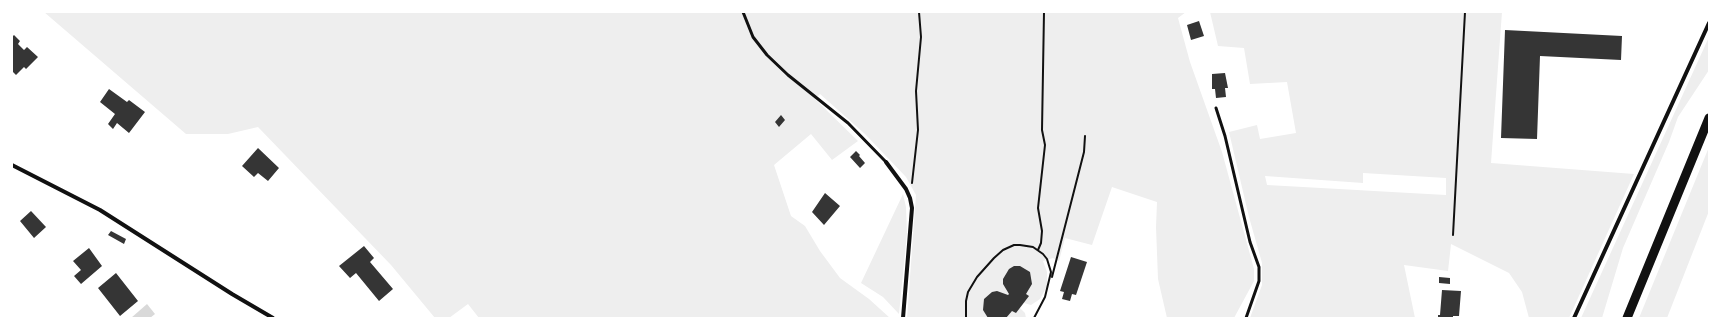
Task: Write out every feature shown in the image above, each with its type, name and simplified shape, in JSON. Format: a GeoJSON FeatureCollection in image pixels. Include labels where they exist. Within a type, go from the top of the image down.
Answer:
{"type":"FeatureCollection","features":[{"type":"Feature","properties":{"kind":"main road"},"geometry":{"type":"LineString","coordinates":[[1626,318],[1709,118]]}},
{"type":"Feature","properties":{"kind":"street"},"geometry":{"type":"LineString","coordinates":[[1574,318],[1709,23]]}},
{"type":"Feature","properties":{"kind":"street"},"geometry":{"type":"LineString","coordinates":[[886,162],[899,179],[910,198],[912,222],[903,318]]}},
{"type":"Feature","properties":{"kind":"street"},"geometry":{"type":"LineString","coordinates":[[12,165],[100,210],[232,294],[273,318]]}},
{"type":"Feature","properties":{"kind":"lane"},"geometry":{"type":"LineString","coordinates":[[743,12],[753,37],[767,55],[788,75],[848,123],[886,162]]}},
{"type":"Feature","properties":{"kind":"lane"},"geometry":{"type":"LineString","coordinates":[[1216,108],[1225,136],[1250,242],[1259,268],[1259,282],[1246,318]]}},
{"type":"Feature","properties":{"kind":"path"},"geometry":{"type":"LineString","coordinates":[[910,198],[918,130],[916,91],[921,37],[919,12]]}},
{"type":"Feature","properties":{"kind":"path"},"geometry":{"type":"LineString","coordinates":[[1038,250],[1041,243],[1042,231],[1038,208],[1045,145],[1042,130],[1044,12]]}},
{"type":"Feature","properties":{"kind":"path"},"geometry":{"type":"LineString","coordinates":[[1453,235],[1465,12]]}},
{"type":"Feature","properties":{"kind":"path"},"geometry":{"type":"LineString","coordinates":[[1034,318],[1048,289],[1084,152],[1084,136]]}},
{"type":"Feature","properties":{"kind":"path"},"geometry":{"type":"LineString","coordinates":[[966,318],[966,301],[968,292],[977,277],[1003,250],[1014,245],[1027,245],[1038,250],[1047,259],[1052,272],[1048,289]]}},
{"type":"Feature","properties":{"kind":"shaded area"},"geometry":{"type":"Polygon","coordinates":[[[44,12],[1186,12],[1178,18],[1190,62],[1222,152],[1254,269],[1254,281],[1234,318],[1167,318],[1158,279],[1156,227],[1157,202],[1112,187],[1092,245],[1065,238],[1059,261],[1053,258],[1043,261],[1047,272],[1047,286],[1040,299],[1031,305],[1024,303],[1020,308],[1025,313],[1026,318],[907,318],[916,195],[906,177],[865,134],[820,94],[815,99],[858,141],[832,160],[811,134],[774,165],[791,216],[805,226],[820,251],[840,278],[869,299],[890,318],[479,318],[468,304],[449,318],[435,318],[391,265],[258,127],[228,134],[186,134],[44,12]]]}},
{"type":"Feature","properties":{"kind":"shaded area"},"geometry":{"type":"Polygon","coordinates":[[[1210,12],[1502,12],[1491,163],[1634,174],[1569,318],[1529,318],[1522,292],[1509,273],[1451,244],[1448,271],[1404,265],[1415,318],[1250,318],[1262,285],[1262,263],[1249,217],[1229,132],[1257,125],[1260,139],[1296,133],[1287,82],[1250,84],[1244,48],[1218,46],[1210,12]],[[1363,173],[1363,183],[1265,176],[1267,185],[1446,195],[1446,178],[1363,173]]]}},
{"type":"Feature","properties":{"kind":"shaded area"},"geometry":{"type":"Polygon","coordinates":[[[1709,37],[1709,70],[1678,117],[1669,142],[1623,248],[1602,318],[1581,318],[1709,37]]]}},
{"type":"Feature","properties":{"kind":"shaded area"},"geometry":{"type":"Polygon","coordinates":[[[1709,147],[1709,211],[1667,318],[1639,318],[1709,147]]]}},
{"type":"Feature","properties":{"kind":"shaded area"},"geometry":{"type":"Polygon","coordinates":[[[903,194],[906,207],[907,233],[899,314],[883,297],[861,283],[903,194]]]}},
{"type":"Feature","properties":{"kind":"shaded area"},"geometry":{"type":"Polygon","coordinates":[[[147,304],[155,314],[150,318],[131,318],[147,304]]]}},
{"type":"Feature","properties":{"kind":"building"},"geometry":{"type":"Polygon","coordinates":[[[1199,21],[1204,36],[1191,40],[1187,25],[1199,21]]]}},
{"type":"Feature","properties":{"kind":"building"},"geometry":{"type":"Polygon","coordinates":[[[1505,30],[1622,36],[1621,60],[1540,56],[1537,139],[1501,138],[1505,30]]]}},
{"type":"Feature","properties":{"kind":"building"},"geometry":{"type":"Polygon","coordinates":[[[14,35],[20,41],[18,44],[24,50],[27,47],[38,57],[26,69],[24,67],[16,75],[12,71],[12,37],[14,35]]]}},
{"type":"Feature","properties":{"kind":"building"},"geometry":{"type":"Polygon","coordinates":[[[1225,73],[1228,88],[1225,88],[1226,97],[1216,98],[1215,89],[1212,89],[1212,74],[1225,73]]]}},
{"type":"Feature","properties":{"kind":"building"},"geometry":{"type":"Polygon","coordinates":[[[109,89],[127,102],[129,100],[145,112],[129,133],[117,123],[113,129],[108,124],[115,114],[100,102],[109,89]]]}},
{"type":"Feature","properties":{"kind":"building"},"geometry":{"type":"Polygon","coordinates":[[[781,115],[785,120],[779,127],[775,122],[781,115]]]}},
{"type":"Feature","properties":{"kind":"building"},"geometry":{"type":"Polygon","coordinates":[[[258,148],[279,168],[268,181],[258,173],[254,177],[242,166],[258,148]]]}},
{"type":"Feature","properties":{"kind":"building"},"geometry":{"type":"Polygon","coordinates":[[[856,151],[865,163],[860,168],[850,157],[856,151]]]}},
{"type":"Feature","properties":{"kind":"building"},"geometry":{"type":"Polygon","coordinates":[[[825,193],[840,206],[824,225],[812,212],[825,193]]]}},
{"type":"Feature","properties":{"kind":"building"},"geometry":{"type":"Polygon","coordinates":[[[31,211],[46,227],[34,238],[20,221],[31,211]]]}},
{"type":"Feature","properties":{"kind":"building"},"geometry":{"type":"Polygon","coordinates":[[[111,231],[126,239],[124,244],[108,235],[111,231]]]}},
{"type":"Feature","properties":{"kind":"building"},"geometry":{"type":"Polygon","coordinates":[[[364,246],[374,258],[370,262],[393,289],[379,301],[356,273],[350,278],[339,266],[364,246]]]}},
{"type":"Feature","properties":{"kind":"building"},"geometry":{"type":"Polygon","coordinates":[[[89,248],[102,266],[81,284],[74,276],[81,270],[73,261],[89,248]]]}},
{"type":"Feature","properties":{"kind":"building"},"geometry":{"type":"Polygon","coordinates":[[[1071,257],[1087,262],[1076,295],[1072,294],[1070,301],[1062,299],[1064,292],[1060,291],[1071,257]]]}},
{"type":"Feature","properties":{"kind":"building"},"geometry":{"type":"Polygon","coordinates":[[[1014,266],[1020,266],[1030,272],[1032,284],[1026,294],[1029,296],[1016,313],[1012,311],[1006,318],[988,318],[983,310],[984,299],[992,292],[997,291],[1008,295],[1009,294],[1003,284],[1003,279],[1009,269],[1014,266]]]}},
{"type":"Feature","properties":{"kind":"building"},"geometry":{"type":"Polygon","coordinates":[[[116,273],[138,301],[120,316],[98,288],[116,273]]]}},
{"type":"Feature","properties":{"kind":"building"},"geometry":{"type":"Polygon","coordinates":[[[1439,277],[1450,278],[1450,284],[1439,283],[1439,277]]]}},
{"type":"Feature","properties":{"kind":"building"},"geometry":{"type":"Polygon","coordinates":[[[1442,290],[1461,291],[1459,316],[1453,316],[1453,318],[1438,318],[1438,315],[1440,315],[1442,290]]]}}]}
